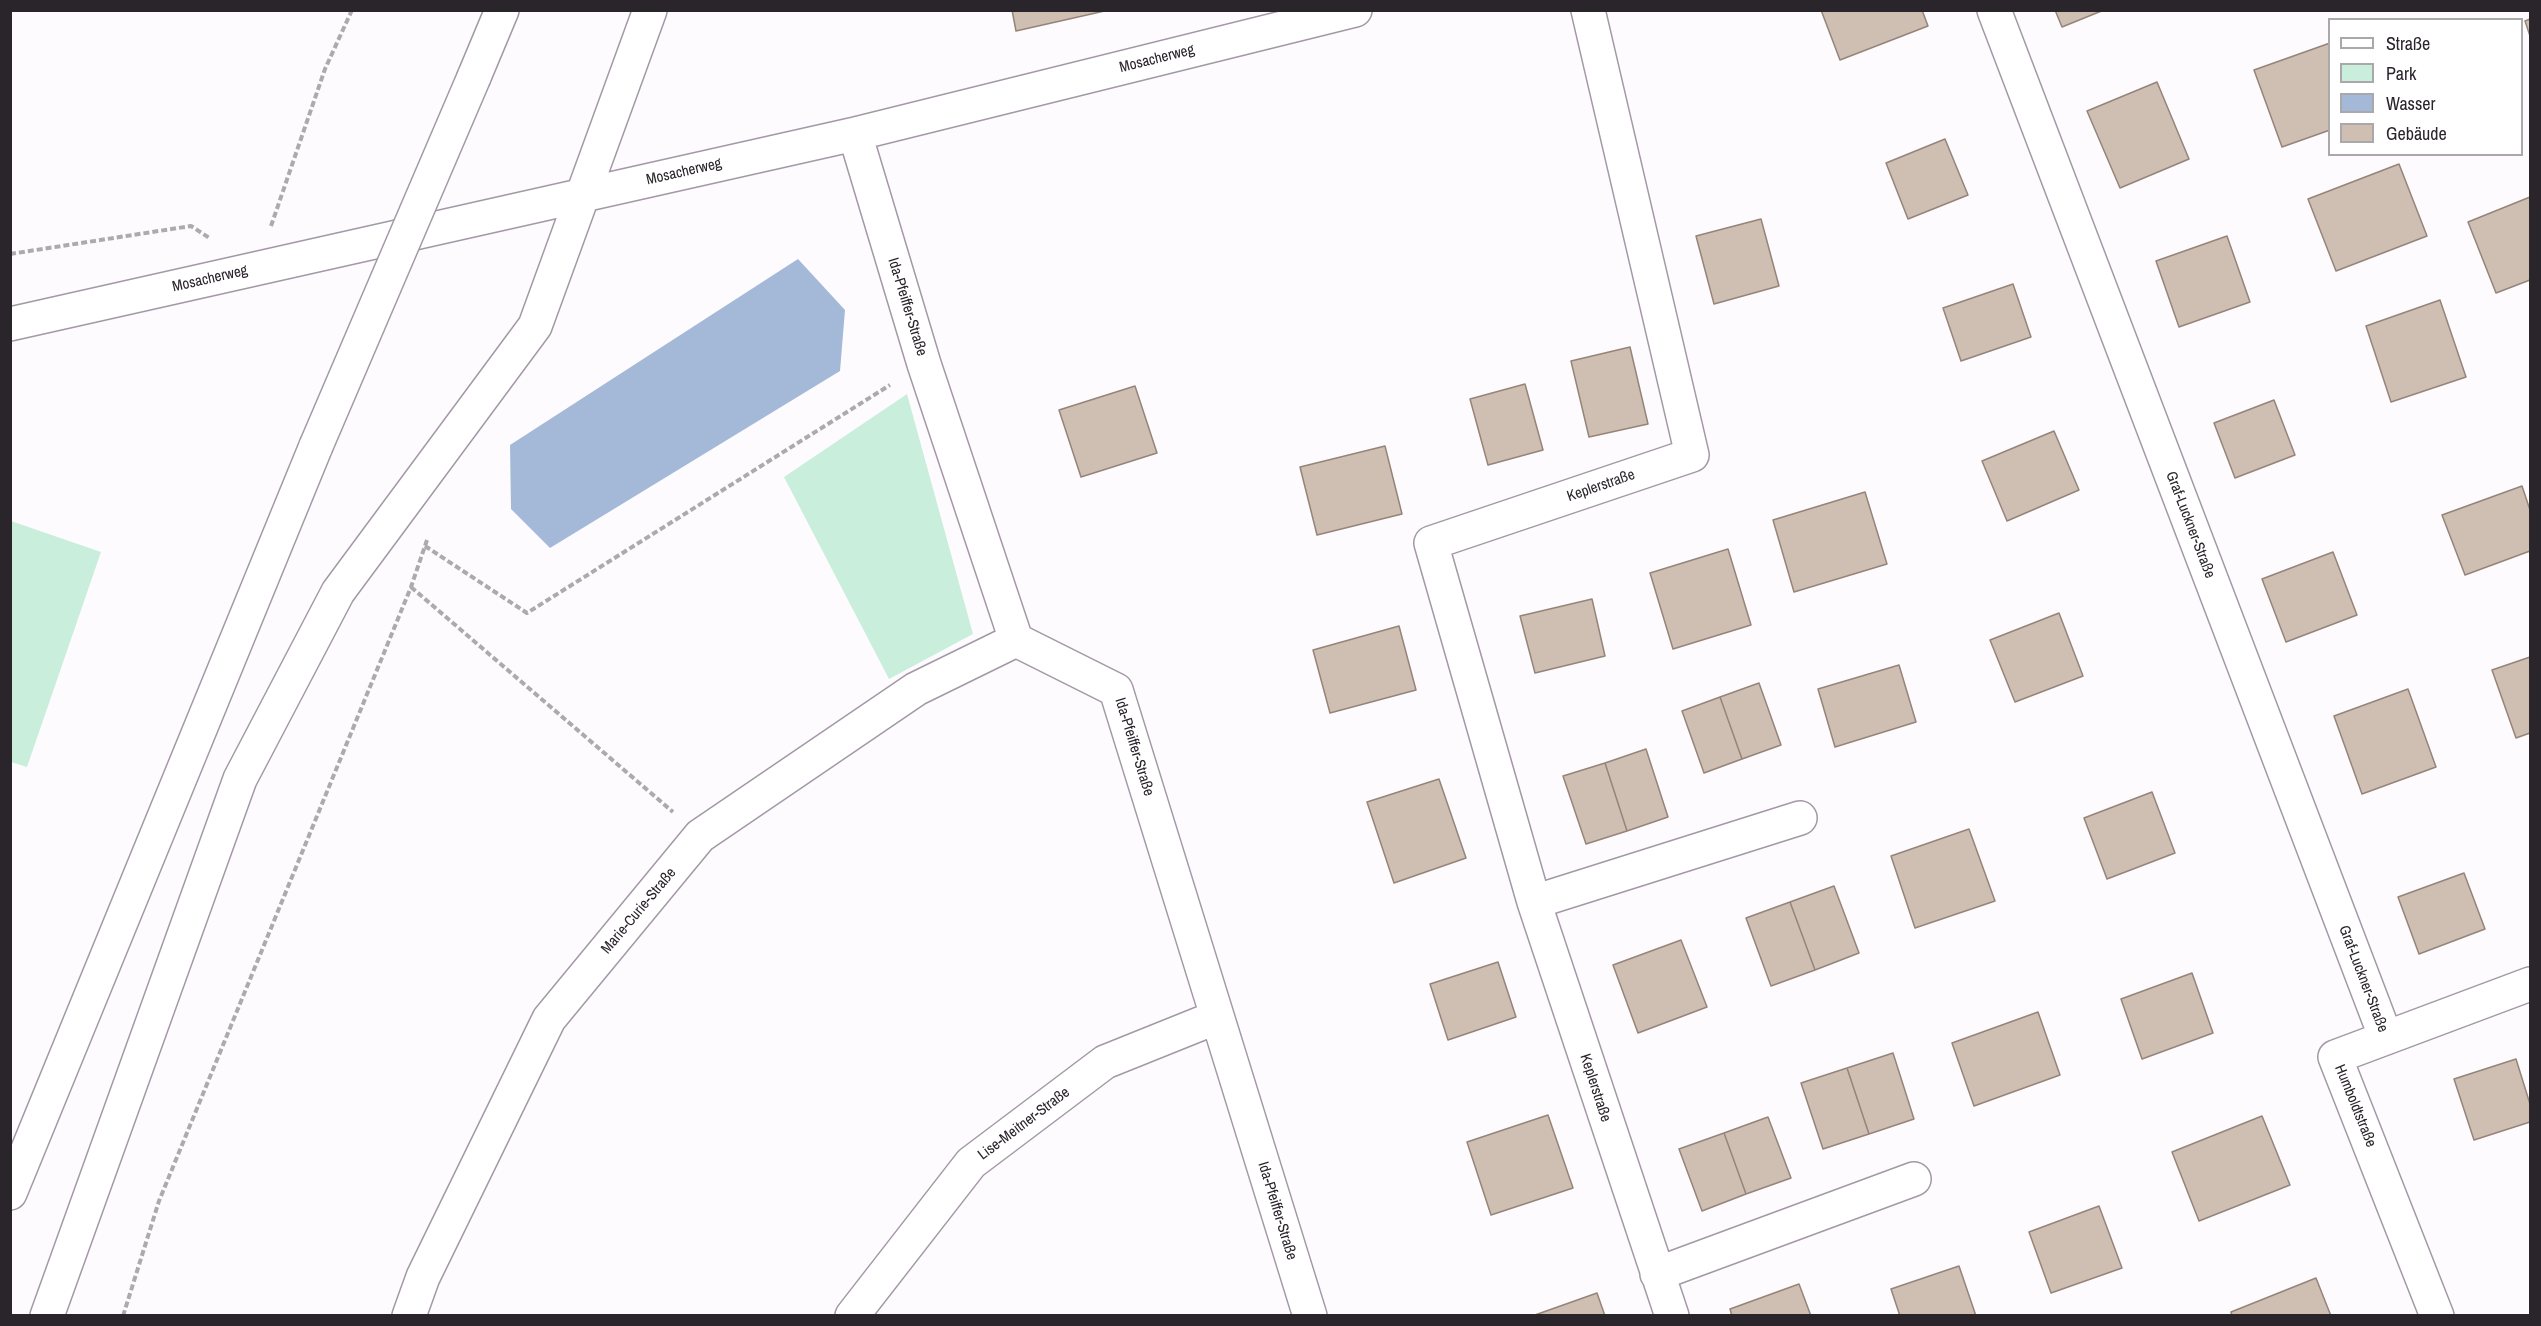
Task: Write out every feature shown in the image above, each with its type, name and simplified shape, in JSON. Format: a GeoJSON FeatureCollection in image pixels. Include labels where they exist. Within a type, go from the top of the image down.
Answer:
{"type":"FeatureCollection","features":[{"type":"Feature","properties":{"kind":"street"},"geometry":{"type":"LineString","coordinates":[[10,1193],[316,446],[502,10]]}},
{"type":"Feature","properties":{"kind":"street"},"geometry":{"type":"LineString","coordinates":[[47,1316],[240,779],[338,592],[536,326],[650,10]]}},
{"type":"Feature","properties":{"kind":"street","name":"Mosacherweg"},"geometry":{"type":"LineString","coordinates":[[10,324],[855,134],[1355,10]]}},
{"type":"Feature","properties":{"kind":"street","name":"Keplerstraße"},"geometry":{"type":"LineString","coordinates":[[1588,10],[1692,455],[1431,543],[1534,902],[1672,1316]]}},
{"type":"Feature","properties":{"kind":"street","name":"Graf-Luckner-Straße"},"geometry":{"type":"LineString","coordinates":[[1994,10],[2386,1038]]}},
{"type":"Feature","properties":{"kind":"street","name":"Ida-Pfeiffer-Straße"},"geometry":{"type":"LineString","coordinates":[[855,134],[924,364],[1016,640],[1116,690],[1310,1316]]}},
{"type":"Feature","properties":{"kind":"street","name":"Marie-Curie-Straße"},"geometry":{"type":"LineString","coordinates":[[409,1316],[423,1277],[549,1019],[700,836],[916,689],[1016,640]]}},
{"type":"Feature","properties":{"kind":"street"},"geometry":{"type":"LineString","coordinates":[[1534,902],[1800,818]]}},
{"type":"Feature","properties":{"kind":"street","name":"Humboldtstraße"},"geometry":{"type":"LineString","coordinates":[[2437,1316],[2335,1057],[2530,984]]}},
{"type":"Feature","properties":{"kind":"street","name":"Lise-Meitner-Straße"},"geometry":{"type":"LineString","coordinates":[[852,1316],[971,1164],[1105,1062],[1217,1017]]}},
{"type":"Feature","properties":{"kind":"street"},"geometry":{"type":"LineString","coordinates":[[1657,1274],[1914,1179]]}},
{"type":"Feature","properties":{"kind":"path"},"geometry":{"type":"LineString","coordinates":[[10,254],[191,226],[256,269],[325,69],[352,10]]}},
{"type":"Feature","properties":{"kind":"path"},"geometry":{"type":"LineString","coordinates":[[123,1316],[159,1201],[411,587],[425,546],[526,613],[924,364]]}},
{"type":"Feature","properties":{"kind":"path"},"geometry":{"type":"LineString","coordinates":[[411,587],[700,836]]}},
{"type":"Feature","properties":{"kind":"green space"},"geometry":{"type":"Polygon","coordinates":[[[907,394],[973,634],[889,679],[784,477],[907,394]]]}},
{"type":"Feature","properties":{"kind":"green space"},"geometry":{"type":"Polygon","coordinates":[[[11,521],[101,552],[27,767],[11,762],[11,521]]]}},
{"type":"Feature","properties":{"kind":"water"},"geometry":{"type":"Polygon","coordinates":[[[798,259],[845,310],[840,371],[550,548],[511,509],[510,445],[798,259]]]}},
{"type":"Feature","properties":{"kind":"building"},"geometry":{"type":"Polygon","coordinates":[[[1012,10],[1109,10],[1016,31],[1012,10]]]}},
{"type":"Feature","properties":{"kind":"building"},"geometry":{"type":"Polygon","coordinates":[[[1821,10],[1922,10],[1928,26],[1840,60],[1821,10]]]}},
{"type":"Feature","properties":{"kind":"building"},"geometry":{"type":"Polygon","coordinates":[[[2055,10],[2104,10],[2062,27],[2055,10]]]}},
{"type":"Feature","properties":{"kind":"building"},"geometry":{"type":"Polygon","coordinates":[[[2530,19],[2530,36],[2525,21],[2530,19]]]}},
{"type":"Feature","properties":{"kind":"building"},"geometry":{"type":"Polygon","coordinates":[[[2328,44],[2328,131],[2282,147],[2254,70],[2328,44]]]}},
{"type":"Feature","properties":{"kind":"building"},"geometry":{"type":"Polygon","coordinates":[[[2157,82],[2189,159],[2120,188],[2087,111],[2157,82]]]}},
{"type":"Feature","properties":{"kind":"building"},"geometry":{"type":"Polygon","coordinates":[[[1945,139],[1968,195],[1908,219],[1886,163],[1945,139]]]}},
{"type":"Feature","properties":{"kind":"building"},"geometry":{"type":"Polygon","coordinates":[[[2399,164],[2427,236],[2336,271],[2308,199],[2399,164]]]}},
{"type":"Feature","properties":{"kind":"building"},"geometry":{"type":"Polygon","coordinates":[[[2530,197],[2530,280],[2496,293],[2468,222],[2530,197]]]}},
{"type":"Feature","properties":{"kind":"building"},"geometry":{"type":"Polygon","coordinates":[[[1761,219],[1779,286],[1714,304],[1696,236],[1761,219]]]}},
{"type":"Feature","properties":{"kind":"building"},"geometry":{"type":"Polygon","coordinates":[[[2227,236],[2250,302],[2179,327],[2156,261],[2227,236]]]}},
{"type":"Feature","properties":{"kind":"building"},"geometry":{"type":"Polygon","coordinates":[[[2013,284],[2031,337],[1961,361],[1943,308],[2013,284]]]}},
{"type":"Feature","properties":{"kind":"building"},"geometry":{"type":"Polygon","coordinates":[[[2440,300],[2466,377],[2391,402],[2366,326],[2440,300]]]}},
{"type":"Feature","properties":{"kind":"building"},"geometry":{"type":"Polygon","coordinates":[[[1630,347],[1648,424],[1589,437],[1571,361],[1630,347]]]}},
{"type":"Feature","properties":{"kind":"building"},"geometry":{"type":"Polygon","coordinates":[[[1525,384],[1543,450],[1488,465],[1470,399],[1525,384]]]}},
{"type":"Feature","properties":{"kind":"building"},"geometry":{"type":"Polygon","coordinates":[[[1135,386],[1157,453],[1081,477],[1059,410],[1135,386]]]}},
{"type":"Feature","properties":{"kind":"building"},"geometry":{"type":"Polygon","coordinates":[[[2274,400],[2295,455],[2235,478],[2214,423],[2274,400]]]}},
{"type":"Feature","properties":{"kind":"building"},"geometry":{"type":"Polygon","coordinates":[[[2054,431],[2079,490],[2007,521],[1982,461],[2054,431]]]}},
{"type":"Feature","properties":{"kind":"building"},"geometry":{"type":"Polygon","coordinates":[[[1385,446],[1402,514],[1317,535],[1300,467],[1385,446]]]}},
{"type":"Feature","properties":{"kind":"building"},"geometry":{"type":"Polygon","coordinates":[[[2522,486],[2530,510],[2530,551],[2465,575],[2442,515],[2522,486]]]}},
{"type":"Feature","properties":{"kind":"building"},"geometry":{"type":"Polygon","coordinates":[[[1865,492],[1887,564],[1794,592],[1773,520],[1865,492]]]}},
{"type":"Feature","properties":{"kind":"building"},"geometry":{"type":"Polygon","coordinates":[[[1728,549],[1751,625],[1673,649],[1650,573],[1728,549]]]}},
{"type":"Feature","properties":{"kind":"building"},"geometry":{"type":"Polygon","coordinates":[[[2333,552],[2357,615],[2286,642],[2262,579],[2333,552]]]}},
{"type":"Feature","properties":{"kind":"building"},"geometry":{"type":"Polygon","coordinates":[[[1592,599],[1605,656],[1535,673],[1520,616],[1592,599]]]}},
{"type":"Feature","properties":{"kind":"building"},"geometry":{"type":"Polygon","coordinates":[[[2059,613],[2083,676],[2015,702],[1990,640],[2059,613]]]}},
{"type":"Feature","properties":{"kind":"building"},"geometry":{"type":"Polygon","coordinates":[[[1399,626],[1416,690],[1330,713],[1313,650],[1399,626]]]}},
{"type":"Feature","properties":{"kind":"building"},"geometry":{"type":"Polygon","coordinates":[[[2530,657],[2530,733],[2516,738],[2492,670],[2530,657]]]}},
{"type":"Feature","properties":{"kind":"building"},"geometry":{"type":"Polygon","coordinates":[[[1899,665],[1916,722],[1835,747],[1818,689],[1899,665]]]}},
{"type":"Feature","properties":{"kind":"building"},"geometry":{"type":"Polygon","coordinates":[[[1759,683],[1781,745],[1742,759],[1720,697],[1759,683]]]}},
{"type":"Feature","properties":{"kind":"building"},"geometry":{"type":"Polygon","coordinates":[[[2408,689],[2436,767],[2362,794],[2334,716],[2408,689]]]}},
{"type":"Feature","properties":{"kind":"building"},"geometry":{"type":"Polygon","coordinates":[[[1720,697],[1742,759],[1704,773],[1682,711],[1720,697]]]}},
{"type":"Feature","properties":{"kind":"building"},"geometry":{"type":"Polygon","coordinates":[[[1646,749],[1668,817],[1627,831],[1605,763],[1646,749]]]}},
{"type":"Feature","properties":{"kind":"building"},"geometry":{"type":"Polygon","coordinates":[[[1605,763],[1627,831],[1586,844],[1563,776],[1605,763]]]}},
{"type":"Feature","properties":{"kind":"building"},"geometry":{"type":"Polygon","coordinates":[[[1439,779],[1466,858],[1394,883],[1367,802],[1439,779]]]}},
{"type":"Feature","properties":{"kind":"building"},"geometry":{"type":"Polygon","coordinates":[[[2152,792],[2175,853],[2107,879],[2084,818],[2152,792]]]}},
{"type":"Feature","properties":{"kind":"building"},"geometry":{"type":"Polygon","coordinates":[[[1969,829],[1995,901],[1915,928],[1891,856],[1969,829]]]}},
{"type":"Feature","properties":{"kind":"building"},"geometry":{"type":"Polygon","coordinates":[[[2464,873],[2485,929],[2419,954],[2398,897],[2464,873]]]}},
{"type":"Feature","properties":{"kind":"building"},"geometry":{"type":"Polygon","coordinates":[[[1834,886],[1859,953],[1815,970],[1790,902],[1834,886]]]}},
{"type":"Feature","properties":{"kind":"building"},"geometry":{"type":"Polygon","coordinates":[[[1790,902],[1815,970],[1771,986],[1746,918],[1790,902]]]}},
{"type":"Feature","properties":{"kind":"building"},"geometry":{"type":"Polygon","coordinates":[[[1681,940],[1707,1007],[1638,1033],[1613,965],[1681,940]]]}},
{"type":"Feature","properties":{"kind":"building"},"geometry":{"type":"Polygon","coordinates":[[[1498,962],[1516,1017],[1448,1040],[1430,984],[1498,962]]]}},
{"type":"Feature","properties":{"kind":"building"},"geometry":{"type":"Polygon","coordinates":[[[2192,973],[2213,1033],[2142,1059],[2121,999],[2192,973]]]}},
{"type":"Feature","properties":{"kind":"building"},"geometry":{"type":"Polygon","coordinates":[[[2038,1012],[2060,1075],[1974,1106],[1952,1043],[2038,1012]]]}},
{"type":"Feature","properties":{"kind":"building"},"geometry":{"type":"Polygon","coordinates":[[[1893,1053],[1914,1119],[1869,1134],[1847,1068],[1893,1053]]]}},
{"type":"Feature","properties":{"kind":"building"},"geometry":{"type":"Polygon","coordinates":[[[2516,1059],[2530,1104],[2530,1122],[2474,1140],[2454,1079],[2516,1059]]]}},
{"type":"Feature","properties":{"kind":"building"},"geometry":{"type":"Polygon","coordinates":[[[1847,1068],[1869,1134],[1823,1149],[1801,1083],[1847,1068]]]}},
{"type":"Feature","properties":{"kind":"building"},"geometry":{"type":"Polygon","coordinates":[[[1548,1115],[1573,1188],[1491,1215],[1467,1142],[1548,1115]]]}},
{"type":"Feature","properties":{"kind":"building"},"geometry":{"type":"Polygon","coordinates":[[[2262,1116],[2290,1185],[2199,1221],[2172,1152],[2262,1116]]]}},
{"type":"Feature","properties":{"kind":"building"},"geometry":{"type":"Polygon","coordinates":[[[1768,1117],[1791,1178],[1746,1194],[1724,1133],[1768,1117]]]}},
{"type":"Feature","properties":{"kind":"building"},"geometry":{"type":"Polygon","coordinates":[[[1724,1133],[1746,1194],[1702,1211],[1679,1149],[1724,1133]]]}},
{"type":"Feature","properties":{"kind":"building"},"geometry":{"type":"Polygon","coordinates":[[[2099,1206],[2122,1268],[2051,1293],[2029,1232],[2099,1206]]]}},
{"type":"Feature","properties":{"kind":"building"},"geometry":{"type":"Polygon","coordinates":[[[1959,1266],[1976,1316],[1900,1316],[1891,1289],[1959,1266]]]}},
{"type":"Feature","properties":{"kind":"building"},"geometry":{"type":"Polygon","coordinates":[[[2316,1278],[2331,1316],[2232,1316],[2231,1312],[2316,1278]]]}},
{"type":"Feature","properties":{"kind":"building"},"geometry":{"type":"Polygon","coordinates":[[[1799,1284],[1811,1316],[1732,1316],[1730,1309],[1799,1284]]]}},
{"type":"Feature","properties":{"kind":"building"},"geometry":{"type":"Polygon","coordinates":[[[1597,1293],[1605,1316],[1535,1315],[1597,1293]]]}}]}
